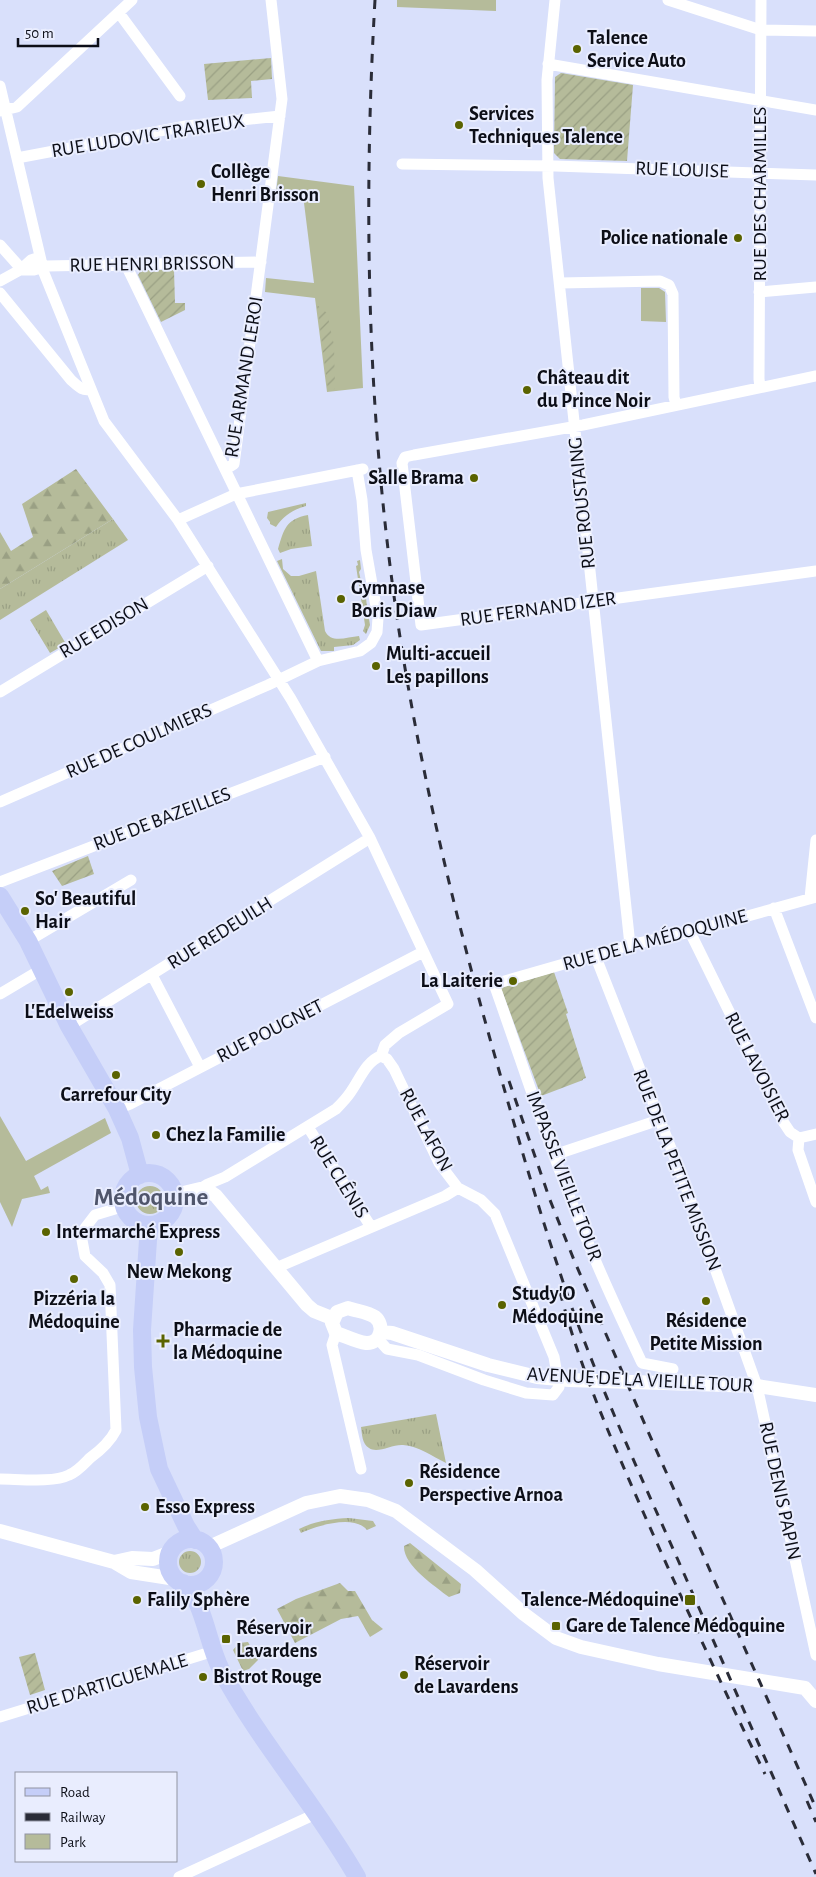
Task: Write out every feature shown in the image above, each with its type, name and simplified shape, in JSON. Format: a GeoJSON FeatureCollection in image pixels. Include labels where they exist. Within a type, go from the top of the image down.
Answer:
{"type":"FeatureCollection","features":[{"type":"Feature","properties":{"kind":"main road"},"geometry":{"type":"LineString","coordinates":[[0,896],[28,940],[69,1026],[117,1109],[130,1138],[140,1175]]}},
{"type":"Feature","properties":{"kind":"main road"},"geometry":{"type":"LineString","coordinates":[[149,1173],[166,1179],[172,1186],[175,1195],[173,1210],[169,1216],[163,1221],[149,1225],[141,1224],[134,1220],[124,1206],[125,1191],[128,1184],[140,1175],[149,1173]]}},
{"type":"Feature","properties":{"kind":"main road"},"geometry":{"type":"LineString","coordinates":[[149,1225],[142,1330],[143,1367],[152,1444],[159,1470],[170,1495],[202,1544],[213,1557],[214,1563],[207,1597],[213,1625],[237,1695]]}},
{"type":"Feature","properties":{"kind":"main road"},"geometry":{"type":"LineString","coordinates":[[170,1495],[169,1509],[177,1536],[169,1558],[170,1570],[195,1599],[221,1669],[264,1742],[316,1811],[357,1877]]}},
{"type":"Feature","properties":{"kind":"main road"},"geometry":{"type":"LineString","coordinates":[[172,1549],[187,1540],[202,1544]]}},
{"type":"Feature","properties":{"kind":"main road"},"geometry":{"type":"LineString","coordinates":[[179,1581],[190,1585],[198,1584],[205,1581],[210,1575]]}},
{"type":"Feature","properties":{"kind":"street"},"geometry":{"type":"LineString","coordinates":[[3,110],[17,107],[132,0]]}},
{"type":"Feature","properties":{"kind":"street","name":"RUE ARMAND LEROI"},"geometry":{"type":"LineString","coordinates":[[271,0],[282,99],[234,464],[226,469],[236,494],[318,661]]}},
{"type":"Feature","properties":{"kind":"street","name":"RUE ROUSTAING"},"geometry":{"type":"LineString","coordinates":[[555,0],[548,64],[547,166],[630,945]]}},
{"type":"Feature","properties":{"kind":"street"},"geometry":{"type":"LineString","coordinates":[[668,0],[762,30],[816,31]]}},
{"type":"Feature","properties":{"kind":"street","name":"RUE DES CHARMILLES"},"geometry":{"type":"LineString","coordinates":[[760,387],[761,0]]}},
{"type":"Feature","properties":{"kind":"street"},"geometry":{"type":"LineString","coordinates":[[119,12],[180,96]]}},
{"type":"Feature","properties":{"kind":"street"},"geometry":{"type":"LineString","coordinates":[[548,64],[816,110]]}},
{"type":"Feature","properties":{"kind":"street"},"geometry":{"type":"LineString","coordinates":[[0,86],[3,110],[17,158],[41,262],[104,421],[178,520],[325,757],[370,838],[448,1004],[399,1033],[385,1045],[381,1056],[368,1066],[336,1109],[226,1177],[200,1189],[175,1195]]}},
{"type":"Feature","properties":{"kind":"street","name":"RUE LUDOVIC TRARIEUX"},"geometry":{"type":"LineString","coordinates":[[17,158],[186,126],[280,116]]}},
{"type":"Feature","properties":{"kind":"street","name":"RUE LOUISE"},"geometry":{"type":"LineString","coordinates":[[402,164],[547,166],[816,175]]}},
{"type":"Feature","properties":{"kind":"street"},"geometry":{"type":"LineString","coordinates":[[0,245],[20,270]]}},
{"type":"Feature","properties":{"kind":"street"},"geometry":{"type":"LineString","coordinates":[[0,281],[20,270],[32,260],[41,262]]}},
{"type":"Feature","properties":{"kind":"street","name":"RUE HENRI BRISSON"},"geometry":{"type":"LineString","coordinates":[[41,262],[126,265],[261,262]]}},
{"type":"Feature","properties":{"kind":"street"},"geometry":{"type":"LineString","coordinates":[[126,265],[226,469]]}},
{"type":"Feature","properties":{"kind":"street"},"geometry":{"type":"LineString","coordinates":[[560,283],[660,281],[669,285],[674,294],[674,397],[676,405]]}},
{"type":"Feature","properties":{"kind":"street"},"geometry":{"type":"LineString","coordinates":[[760,292],[816,287]]}},
{"type":"Feature","properties":{"kind":"street"},"geometry":{"type":"LineString","coordinates":[[0,293],[71,380],[81,389],[87,391],[91,389]]}},
{"type":"Feature","properties":{"kind":"street"},"geometry":{"type":"LineString","coordinates":[[574,426],[816,376]]}},
{"type":"Feature","properties":{"kind":"street","name":"RUE FERNAND IZER"},"geometry":{"type":"LineString","coordinates":[[574,426],[405,457],[402,463],[421,625],[816,571]]}},
{"type":"Feature","properties":{"kind":"street"},"geometry":{"type":"LineString","coordinates":[[178,520],[236,494],[361,470],[366,550],[378,618],[377,632],[371,643],[360,651],[318,661],[278,680]]}},
{"type":"Feature","properties":{"kind":"street","name":"RUE EDISON"},"geometry":{"type":"LineString","coordinates":[[0,692],[208,566]]}},
{"type":"Feature","properties":{"kind":"street","name":"RUE DE COULMIERS"},"geometry":{"type":"LineString","coordinates":[[0,802],[278,680]]}},
{"type":"Feature","properties":{"kind":"street","name":"RUE DE BAZEILLES"},"geometry":{"type":"LineString","coordinates":[[0,882],[325,757]]}},
{"type":"Feature","properties":{"kind":"street","name":"RUE REDEUILH"},"geometry":{"type":"LineString","coordinates":[[69,1026],[370,838]]}},
{"type":"Feature","properties":{"kind":"street"},"geometry":{"type":"LineString","coordinates":[[813,897],[816,840]]}},
{"type":"Feature","properties":{"kind":"street"},"geometry":{"type":"LineString","coordinates":[[28,940],[131,880]]}},
{"type":"Feature","properties":{"kind":"street","name":"RUE DE LA MÉDOQUINE"},"geometry":{"type":"LineString","coordinates":[[494,984],[630,945],[690,932],[813,897]]}},
{"type":"Feature","properties":{"kind":"street"},"geometry":{"type":"LineString","coordinates":[[774,908],[816,1018]]}},
{"type":"Feature","properties":{"kind":"street","name":"RUE LAVOISIER"},"geometry":{"type":"LineString","coordinates":[[690,932],[784,1123],[790,1132],[799,1138],[798,1150],[816,1202]]}},
{"type":"Feature","properties":{"kind":"street","name":"RUE POUGNET"},"geometry":{"type":"LineString","coordinates":[[117,1109],[423,952]]}},
{"type":"Feature","properties":{"kind":"street","name":"RUE DE LA PETITE MISSION"},"geometry":{"type":"LineString","coordinates":[[595,955],[683,1179],[757,1386]]}},
{"type":"Feature","properties":{"kind":"street"},"geometry":{"type":"LineString","coordinates":[[0,994],[42,970]]}},
{"type":"Feature","properties":{"kind":"street"},"geometry":{"type":"LineString","coordinates":[[152,975],[200,1067]]}},
{"type":"Feature","properties":{"kind":"street","name":"IMPASSE VIEILLE TOUR"},"geometry":{"type":"LineString","coordinates":[[494,984],[554,1155],[610,1296],[642,1363],[673,1369]]}},
{"type":"Feature","properties":{"kind":"street","name":"RUE LAFON"},"geometry":{"type":"LineString","coordinates":[[379,1336],[387,1349],[412,1353],[484,1380],[526,1393],[553,1395],[559,1388],[554,1358],[495,1214],[481,1200],[458,1188],[439,1162],[394,1069],[387,1059],[381,1056]]}},
{"type":"Feature","properties":{"kind":"street"},"geometry":{"type":"LineString","coordinates":[[554,1155],[659,1120]]}},
{"type":"Feature","properties":{"kind":"street","name":"RUE CLÊNIS"},"geometry":{"type":"LineString","coordinates":[[308,1127],[371,1227]]}},
{"type":"Feature","properties":{"kind":"street"},"geometry":{"type":"LineString","coordinates":[[799,1138],[816,1134]]}},
{"type":"Feature","properties":{"kind":"street"},"geometry":{"type":"LineString","coordinates":[[278,1267],[445,1196],[458,1188]]}},
{"type":"Feature","properties":{"kind":"street"},"geometry":{"type":"LineString","coordinates":[[200,1189],[209,1191],[216,1196],[278,1267],[307,1305],[334,1319]]}},
{"type":"Feature","properties":{"kind":"street"},"geometry":{"type":"LineString","coordinates":[[0,1479],[57,1479],[67,1477],[102,1448],[112,1438],[116,1430],[110,1285],[103,1272],[85,1256],[82,1240],[86,1228],[95,1215],[124,1206]]}},
{"type":"Feature","properties":{"kind":"street"},"geometry":{"type":"LineString","coordinates":[[348,1308],[373,1316],[380,1324],[379,1336],[372,1343],[365,1343],[336,1333],[333,1329],[334,1319],[337,1312],[348,1308]]}},
{"type":"Feature","properties":{"kind":"street"},"geometry":{"type":"LineString","coordinates":[[336,1333],[332,1345],[361,1469]]}},
{"type":"Feature","properties":{"kind":"street","name":"AVENUE DE LA VIEILLE TOUR"},"geometry":{"type":"LineString","coordinates":[[379,1336],[392,1333],[488,1365],[537,1377],[569,1380],[757,1386],[816,1394]]}},
{"type":"Feature","properties":{"kind":"street","name":"RUE DENIS PAPIN"},"geometry":{"type":"LineString","coordinates":[[757,1386],[816,1655]]}},
{"type":"Feature","properties":{"kind":"street"},"geometry":{"type":"LineString","coordinates":[[202,1544],[306,1503],[340,1496],[368,1500],[396,1511],[475,1570],[524,1614],[556,1638],[581,1647],[666,1665],[805,1688],[816,1702]]}},
{"type":"Feature","properties":{"kind":"street"},"geometry":{"type":"LineString","coordinates":[[0,1531],[114,1562],[131,1572],[179,1581]]}},
{"type":"Feature","properties":{"kind":"street"},"geometry":{"type":"LineString","coordinates":[[114,1562],[132,1558],[153,1559],[172,1549]]}},
{"type":"Feature","properties":{"kind":"street","name":"RUE D'ARTIGUEMALE"},"geometry":{"type":"LineString","coordinates":[[0,1717],[214,1651]]}},
{"type":"Feature","properties":{"kind":"street"},"geometry":{"type":"LineString","coordinates":[[180,1877],[309,1817],[316,1811]]}},
{"type":"Feature","properties":{"kind":"green space"},"geometry":{"type":"Polygon","coordinates":[[[397,0],[496,0],[496,11],[397,7],[397,0]]]}},
{"type":"Feature","properties":{"kind":"green space"},"geometry":{"type":"Polygon","coordinates":[[[271,58],[272,79],[251,81],[252,98],[208,100],[204,64],[271,58]]]}},
{"type":"Feature","properties":{"kind":"green space"},"geometry":{"type":"Polygon","coordinates":[[[561,73],[633,85],[627,161],[560,159],[554,153],[555,77],[561,73]]]}},
{"type":"Feature","properties":{"kind":"green space"},"geometry":{"type":"Polygon","coordinates":[[[278,176],[354,186],[363,388],[327,392],[315,298],[265,292],[266,278],[314,283],[303,195],[276,193],[278,176]]]}},
{"type":"Feature","properties":{"kind":"green space"},"geometry":{"type":"Polygon","coordinates":[[[141,270],[174,270],[175,303],[185,303],[185,310],[161,322],[138,275],[141,270]]]}},
{"type":"Feature","properties":{"kind":"green space"},"geometry":{"type":"Polygon","coordinates":[[[641,288],[659,288],[665,292],[666,322],[641,321],[641,288]]]}},
{"type":"Feature","properties":{"kind":"green space"},"geometry":{"type":"Polygon","coordinates":[[[317,305],[327,313],[334,345],[335,389],[328,390],[317,305]]]}},
{"type":"Feature","properties":{"kind":"green space"},"geometry":{"type":"Polygon","coordinates":[[[76,469],[113,519],[0,589],[0,532],[11,551],[33,537],[22,504],[76,469]]]}},
{"type":"Feature","properties":{"kind":"green space"},"geometry":{"type":"Polygon","coordinates":[[[306,503],[306,506],[285,516],[276,527],[270,524],[267,518],[268,512],[306,503]]]}},
{"type":"Feature","properties":{"kind":"green space"},"geometry":{"type":"Polygon","coordinates":[[[308,515],[312,546],[291,549],[280,553],[278,549],[287,526],[295,519],[308,515]]]}},
{"type":"Feature","properties":{"kind":"green space"},"geometry":{"type":"Polygon","coordinates":[[[113,519],[128,540],[0,620],[0,589],[113,519]]]}},
{"type":"Feature","properties":{"kind":"green space"},"geometry":{"type":"Polygon","coordinates":[[[282,559],[283,569],[291,576],[299,576],[316,571],[325,631],[328,635],[335,639],[359,636],[360,640],[353,645],[334,647],[334,651],[321,651],[277,561],[282,559]]]}},
{"type":"Feature","properties":{"kind":"green space"},"geometry":{"type":"Polygon","coordinates":[[[360,560],[361,569],[359,572],[363,582],[364,589],[362,591],[364,598],[366,598],[366,612],[368,613],[370,625],[366,634],[363,631],[365,625],[356,566],[358,565],[357,561],[360,560]]]}},
{"type":"Feature","properties":{"kind":"green space"},"geometry":{"type":"Polygon","coordinates":[[[46,610],[66,644],[50,653],[30,620],[46,610]]]}},
{"type":"Feature","properties":{"kind":"green space"},"geometry":{"type":"Polygon","coordinates":[[[88,856],[94,874],[62,886],[52,871],[88,856]]]}},
{"type":"Feature","properties":{"kind":"green space"},"geometry":{"type":"Polygon","coordinates":[[[554,972],[568,1013],[566,1014],[586,1078],[541,1096],[501,988],[554,972]]]}},
{"type":"Feature","properties":{"kind":"green space"},"geometry":{"type":"Polygon","coordinates":[[[0,1116],[26,1161],[105,1118],[111,1133],[34,1176],[41,1190],[48,1186],[50,1193],[22,1199],[12,1227],[0,1202],[0,1116]]]}},
{"type":"Feature","properties":{"kind":"green space"},"geometry":{"type":"Polygon","coordinates":[[[150,1186],[160,1190],[164,1200],[160,1210],[150,1214],[140,1210],[136,1200],[140,1190],[150,1186]]]}},
{"type":"Feature","properties":{"kind":"green space"},"geometry":{"type":"Polygon","coordinates":[[[436,1414],[446,1463],[409,1446],[399,1445],[373,1450],[367,1446],[362,1436],[361,1427],[436,1414]]]}},
{"type":"Feature","properties":{"kind":"green space"},"geometry":{"type":"Polygon","coordinates":[[[349,1518],[373,1521],[376,1526],[367,1530],[361,1525],[344,1522],[316,1527],[301,1533],[299,1529],[323,1521],[349,1518]]]}},
{"type":"Feature","properties":{"kind":"green space"},"geometry":{"type":"Polygon","coordinates":[[[410,1543],[461,1584],[460,1593],[449,1597],[414,1568],[405,1553],[404,1546],[410,1543]]]}},
{"type":"Feature","properties":{"kind":"green space"},"geometry":{"type":"Polygon","coordinates":[[[190,1551],[198,1554],[201,1562],[198,1570],[190,1573],[182,1570],[179,1562],[182,1554],[190,1551]]]}},
{"type":"Feature","properties":{"kind":"green space"},"geometry":{"type":"Polygon","coordinates":[[[340,1583],[348,1591],[355,1591],[372,1620],[383,1629],[370,1637],[358,1616],[341,1619],[295,1643],[277,1609],[296,1599],[340,1583]]]}},
{"type":"Feature","properties":{"kind":"green space"},"geometry":{"type":"Polygon","coordinates":[[[248,1642],[258,1660],[249,1669],[243,1671],[233,1650],[239,1643],[248,1642]]]}},
{"type":"Feature","properties":{"kind":"green space"},"geometry":{"type":"Polygon","coordinates":[[[35,1653],[45,1690],[30,1695],[19,1657],[35,1653]]]}},
{"type":"Feature","properties":{"kind":"railway"},"geometry":{"type":"LineString","coordinates":[[375,0],[371,84],[369,253],[371,338],[376,422],[383,506],[406,674],[425,775],[447,875],[517,1133],[543,1221],[572,1308],[596,1372],[623,1435],[816,1874]]}},
{"type":"Feature","properties":{"kind":"railway"},"geometry":{"type":"LineString","coordinates":[[509,1081],[550,1200],[574,1260],[646,1427],[816,1808]]}},
{"type":"Feature","properties":{"kind":"railway"},"geometry":{"type":"LineString","coordinates":[[560,1292],[587,1377],[620,1459],[688,1612],[765,1774]]}},
{"type":"Feature","properties":{"kind":"railway"},"geometry":{"type":"LineString","coordinates":[[807,1801],[816,1822]]}},
{"type":"Feature","properties":{"kind":"place","name":"Talence Service Auto"},"geometry":{"type":"Point","coordinates":[577,49]}},
{"type":"Feature","properties":{"kind":"place","name":"Services Techniques Talence"},"geometry":{"type":"Point","coordinates":[459,125]}},
{"type":"Feature","properties":{"kind":"place","name":"Collège Henri Brisson"},"geometry":{"type":"Point","coordinates":[201,184]}},
{"type":"Feature","properties":{"kind":"place","name":"Police nationale"},"geometry":{"type":"Point","coordinates":[738,238]}},
{"type":"Feature","properties":{"kind":"place","name":"Château dit du Prince Noir"},"geometry":{"type":"Point","coordinates":[527,390]}},
{"type":"Feature","properties":{"kind":"place","name":"Salle Brama"},"geometry":{"type":"Point","coordinates":[474,478]}},
{"type":"Feature","properties":{"kind":"place","name":"Gymnase Boris Diaw"},"geometry":{"type":"Point","coordinates":[341,599]}},
{"type":"Feature","properties":{"kind":"place","name":"Multi-accueil Les papillons"},"geometry":{"type":"Point","coordinates":[376,666]}},
{"type":"Feature","properties":{"kind":"place","name":"So' Beautiful Hair"},"geometry":{"type":"Point","coordinates":[25,911]}},
{"type":"Feature","properties":{"kind":"place","name":"La Laiterie"},"geometry":{"type":"Point","coordinates":[513,981]}},
{"type":"Feature","properties":{"kind":"place","name":"L'Edelweiss"},"geometry":{"type":"Point","coordinates":[69,992]}},
{"type":"Feature","properties":{"kind":"place","name":"Carrefour City"},"geometry":{"type":"Point","coordinates":[116,1075]}},
{"type":"Feature","properties":{"kind":"place","name":"Chez la Familie"},"geometry":{"type":"Point","coordinates":[156,1135]}},
{"type":"Feature","properties":{"kind":"place","name":"Intermarché Express"},"geometry":{"type":"Point","coordinates":[46,1232]}},
{"type":"Feature","properties":{"kind":"place","name":"New Mekong"},"geometry":{"type":"Point","coordinates":[179,1252]}},
{"type":"Feature","properties":{"kind":"place","name":"Pizzéria la Médoquine"},"geometry":{"type":"Point","coordinates":[74,1279]}},
{"type":"Feature","properties":{"kind":"place","name":"Résidence Petite Mission"},"geometry":{"type":"Point","coordinates":[706,1301]}},
{"type":"Feature","properties":{"kind":"place","name":"Study'O Médoquine"},"geometry":{"type":"Point","coordinates":[502,1305]}},
{"type":"Feature","properties":{"kind":"place","name":"Pharmacie de la Médoquine"},"geometry":{"type":"Point","coordinates":[163,1341]}},
{"type":"Feature","properties":{"kind":"place","name":"Résidence Perspective Arnoa"},"geometry":{"type":"Point","coordinates":[409,1483]}},
{"type":"Feature","properties":{"kind":"place","name":"Esso Express"},"geometry":{"type":"Point","coordinates":[145,1507]}},
{"type":"Feature","properties":{"kind":"place","name":"Falily Sphère"},"geometry":{"type":"Point","coordinates":[137,1600]}},
{"type":"Feature","properties":{"kind":"place","name":"Talence-Médoquine"},"geometry":{"type":"Point","coordinates":[690,1600]}},
{"type":"Feature","properties":{"kind":"place","name":"Gare de Talence Médoquine"},"geometry":{"type":"Point","coordinates":[556,1626]}},
{"type":"Feature","properties":{"kind":"place","name":"Réservoir Lavardens"},"geometry":{"type":"Point","coordinates":[226,1639]}},
{"type":"Feature","properties":{"kind":"place","name":"Réservoir de Lavardens"},"geometry":{"type":"Point","coordinates":[404,1675]}},
{"type":"Feature","properties":{"kind":"place","name":"Bistrot Rouge"},"geometry":{"type":"Point","coordinates":[203,1677]}},
{"type":"Feature","properties":{"kind":"district","name":"Médoquine"},"geometry":{"type":"Point","coordinates":[151,1197]}}]}
